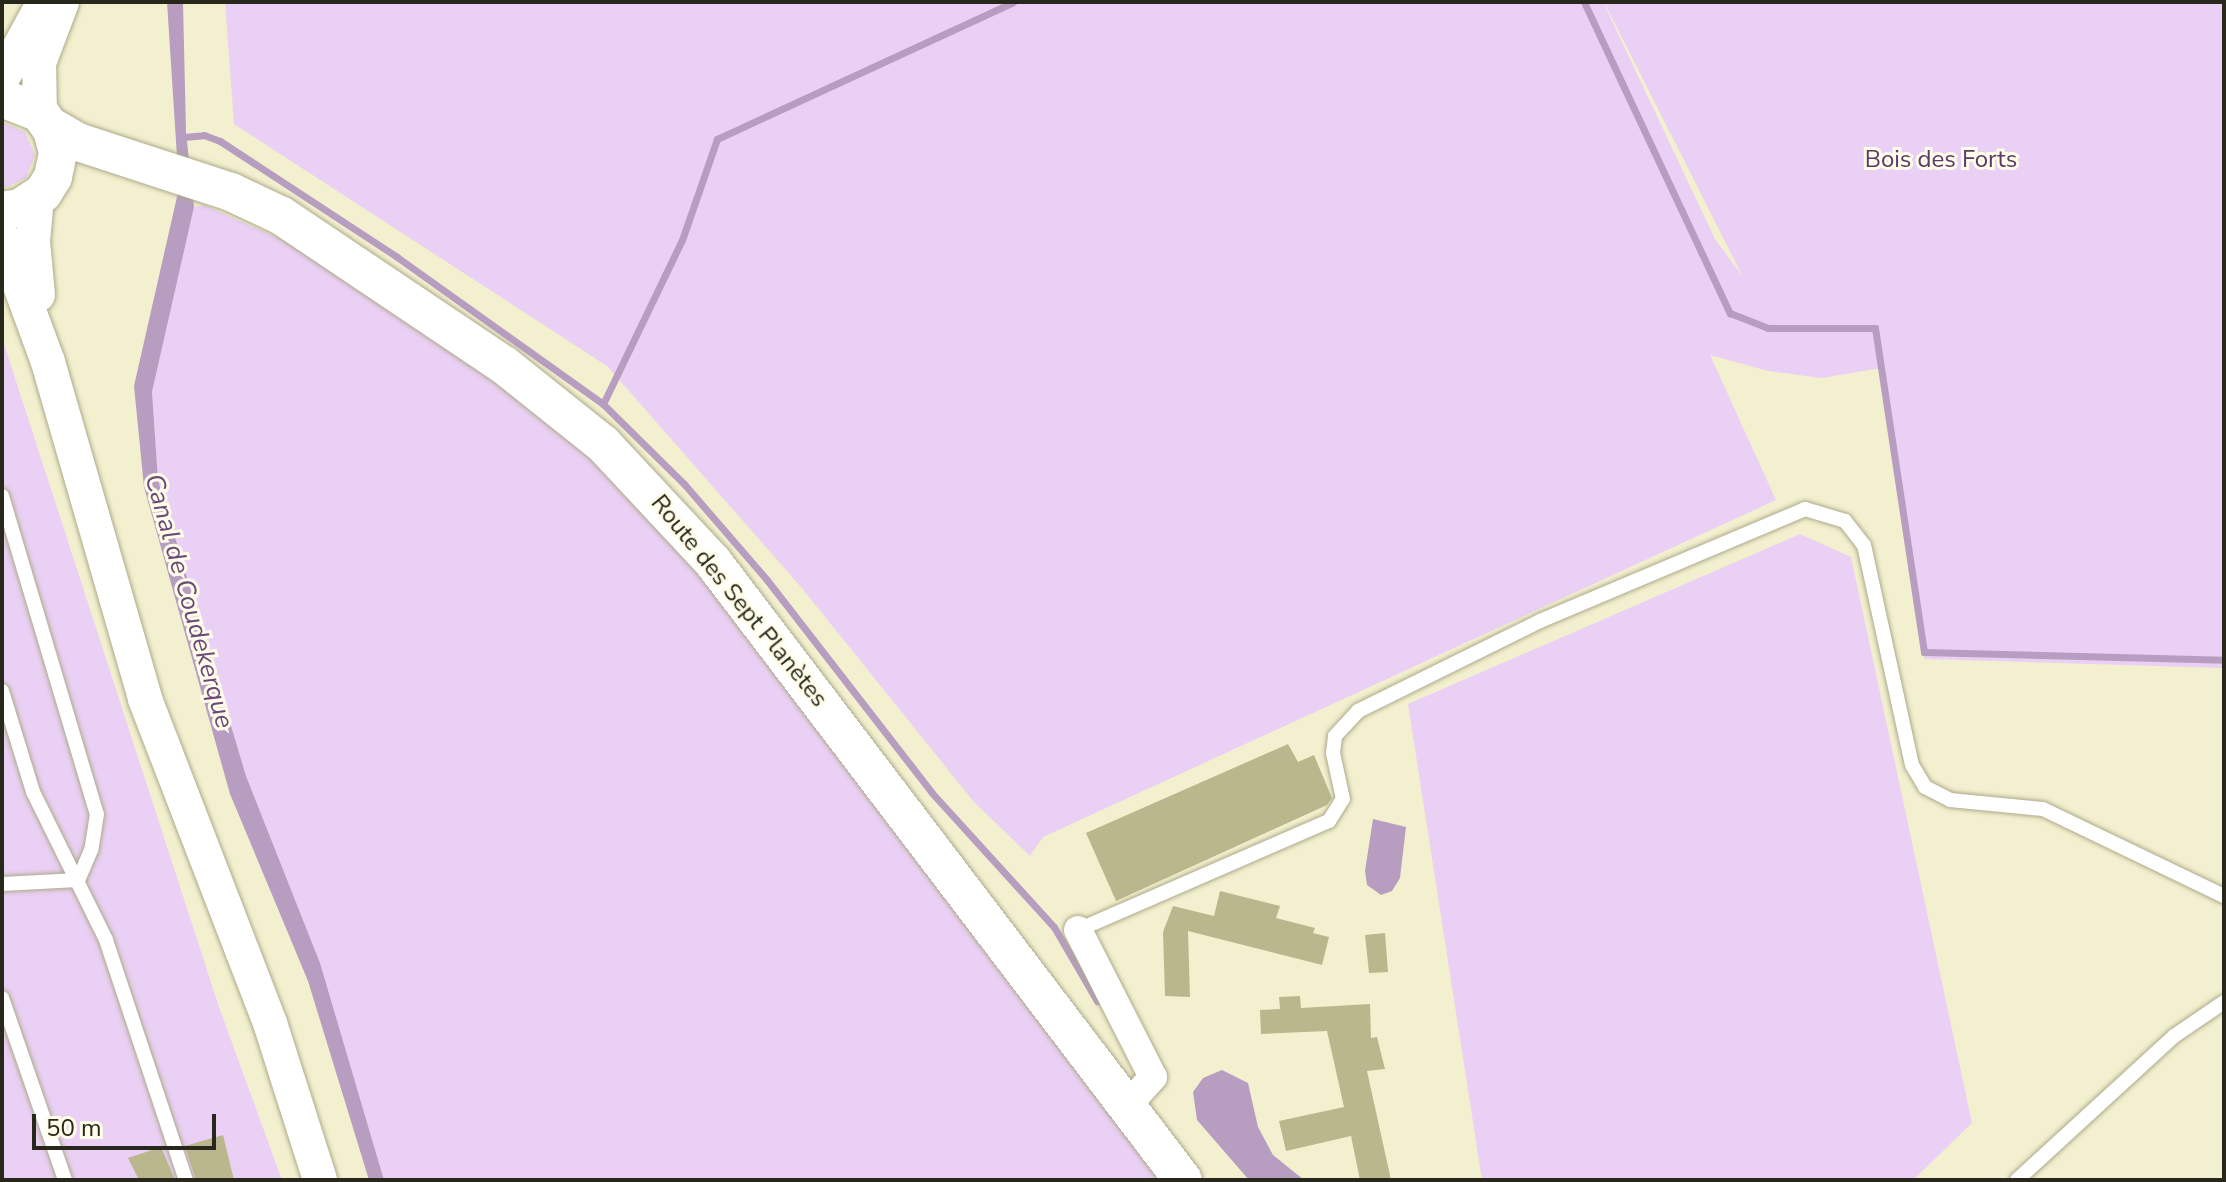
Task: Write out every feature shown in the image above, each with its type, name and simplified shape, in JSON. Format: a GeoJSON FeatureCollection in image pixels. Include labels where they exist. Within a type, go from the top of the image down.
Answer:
{"type":"FeatureCollection","features":[{"type":"Feature","properties":{"kind":"main road","name":"Route des Sept Planètes"},"geometry":{"type":"LineString","coordinates":[[2,98],[45,120],[71,139],[215,187],[300,227],[474,344],[569,414],[641,480],[721,573],[1183,1180]]}},
{"type":"Feature","properties":{"kind":"main road"},"geometry":{"type":"LineString","coordinates":[[44,191],[58,157],[45,120]]}},
{"type":"Feature","properties":{"kind":"main road","name":"Route des Sept Planètes"},"geometry":{"type":"LineString","coordinates":[[2,211],[81,174],[163,171]]}},
{"type":"Feature","properties":{"kind":"street"},"geometry":{"type":"LineString","coordinates":[[2,79],[44,2]]}},
{"type":"Feature","properties":{"kind":"street"},"geometry":{"type":"LineString","coordinates":[[45,120],[39,63],[62,2]]}},
{"type":"Feature","properties":{"kind":"street"},"geometry":{"type":"LineString","coordinates":[[44,191],[34,254],[48,362]]}},
{"type":"Feature","properties":{"kind":"street"},"geometry":{"type":"LineString","coordinates":[[2,237],[48,362],[145,699],[265,1009],[320,1180]]}},
{"type":"Feature","properties":{"kind":"street"},"geometry":{"type":"LineString","coordinates":[[1078,930],[1153,1077],[1126,1107]]}},
{"type":"Feature","properties":{"kind":"lane"},"geometry":{"type":"LineString","coordinates":[[2,496],[96,803],[94,839],[78,880]]}},
{"type":"Feature","properties":{"kind":"lane"},"geometry":{"type":"LineString","coordinates":[[1078,930],[1334,817],[1343,799],[1333,745],[1343,722],[1358,711],[1540,621],[1805,509],[1845,521],[1864,545],[1912,765],[1925,787],[1950,800],[2043,809],[2224,896]]}},
{"type":"Feature","properties":{"kind":"lane"},"geometry":{"type":"LineString","coordinates":[[2,691],[33,792],[106,940],[186,1180]]}},
{"type":"Feature","properties":{"kind":"lane"},"geometry":{"type":"LineString","coordinates":[[2,884],[78,880]]}},
{"type":"Feature","properties":{"kind":"lane"},"geometry":{"type":"LineString","coordinates":[[2,998],[65,1180]]}},
{"type":"Feature","properties":{"kind":"lane"},"geometry":{"type":"LineString","coordinates":[[2017,1180],[2174,1036],[2224,1002]]}},
{"type":"Feature","properties":{"kind":"green space","name":"Bois des Forts"},"geometry":{"type":"Polygon","coordinates":[[[225,2],[2224,2],[2224,668],[1925,659],[1881,368],[1822,378],[1768,371],[1710,355],[1776,500],[1043,837],[1030,856],[974,802],[801,587],[607,366],[234,124],[225,2]],[[1606,6],[1715,239],[1743,277],[1606,6]]]}},
{"type":"Feature","properties":{"kind":"green space"},"geometry":{"type":"Polygon","coordinates":[[[2,122],[25,132],[35,155],[26,178],[2,189],[2,122]]]}},
{"type":"Feature","properties":{"kind":"green space"},"geometry":{"type":"Polygon","coordinates":[[[204,205],[296,246],[451,347],[613,476],[666,533],[733,618],[1162,1180],[384,1180],[320,963],[246,776],[158,480],[152,392],[194,207],[204,205]]]}},
{"type":"Feature","properties":{"kind":"green space"},"geometry":{"type":"Polygon","coordinates":[[[2,338],[219,1007],[282,1180],[2,1180],[2,338]]]}},
{"type":"Feature","properties":{"kind":"green space"},"geometry":{"type":"Polygon","coordinates":[[[1800,534],[1851,557],[1972,1123],[1913,1180],[1482,1180],[1408,704],[1800,534]]]}},
{"type":"Feature","properties":{"kind":"water","name":"Canal de Coudekerque"},"geometry":{"type":"Polygon","coordinates":[[[167,2],[183,2],[186,132],[194,207],[152,392],[158,480],[246,776],[320,963],[384,1180],[369,1180],[308,981],[230,794],[144,487],[134,386],[179,188],[167,2]]]}},
{"type":"Feature","properties":{"kind":"water"},"geometry":{"type":"Polygon","coordinates":[[[1373,819],[1406,827],[1400,878],[1392,891],[1381,895],[1367,885],[1365,871],[1373,819]]]}},
{"type":"Feature","properties":{"kind":"water"},"geometry":{"type":"Polygon","coordinates":[[[1222,1070],[1248,1083],[1258,1127],[1273,1155],[1304,1180],[1249,1180],[1197,1120],[1193,1092],[1203,1078],[1222,1070]]]}},
{"type":"Feature","properties":{"kind":"building"},"geometry":{"type":"Polygon","coordinates":[[[1288,744],[1298,762],[1314,755],[1332,798],[1327,805],[1116,901],[1086,833],[1288,744]]]}},
{"type":"Feature","properties":{"kind":"building"},"geometry":{"type":"Polygon","coordinates":[[[1220,891],[1280,906],[1276,918],[1315,928],[1313,933],[1329,937],[1322,965],[1188,931],[1190,997],[1165,996],[1163,932],[1173,906],[1214,916],[1220,891]]]}},
{"type":"Feature","properties":{"kind":"building"},"geometry":{"type":"Polygon","coordinates":[[[1385,933],[1388,972],[1369,973],[1365,935],[1385,933]]]}},
{"type":"Feature","properties":{"kind":"building"},"geometry":{"type":"Polygon","coordinates":[[[1300,996],[1301,1008],[1370,1004],[1371,1038],[1377,1037],[1385,1069],[1367,1071],[1391,1180],[1360,1180],[1351,1136],[1286,1151],[1279,1121],[1344,1107],[1327,1031],[1261,1034],[1260,1010],[1280,1009],[1279,997],[1300,996]]]}},
{"type":"Feature","properties":{"kind":"building"},"geometry":{"type":"Polygon","coordinates":[[[223,1135],[234,1180],[196,1180],[185,1146],[223,1135]]]}},
{"type":"Feature","properties":{"kind":"building"},"geometry":{"type":"Polygon","coordinates":[[[161,1147],[175,1180],[139,1180],[128,1158],[161,1147]]]}},
{"type":"Feature","properties":{"kind":"waterway"},"geometry":{"type":"LineString","coordinates":[[603,404],[682,240],[717,139],[1013,2]]}},
{"type":"Feature","properties":{"kind":"waterway"},"geometry":{"type":"LineString","coordinates":[[1584,2],[1730,313],[1768,328],[1875,328],[1924,652],[2224,660]]}},
{"type":"Feature","properties":{"kind":"waterway"},"geometry":{"type":"LineString","coordinates":[[183,137],[204,135],[220,141],[397,257],[603,404],[685,485],[767,580],[932,793],[1054,927],[1097,1001]]}}]}
